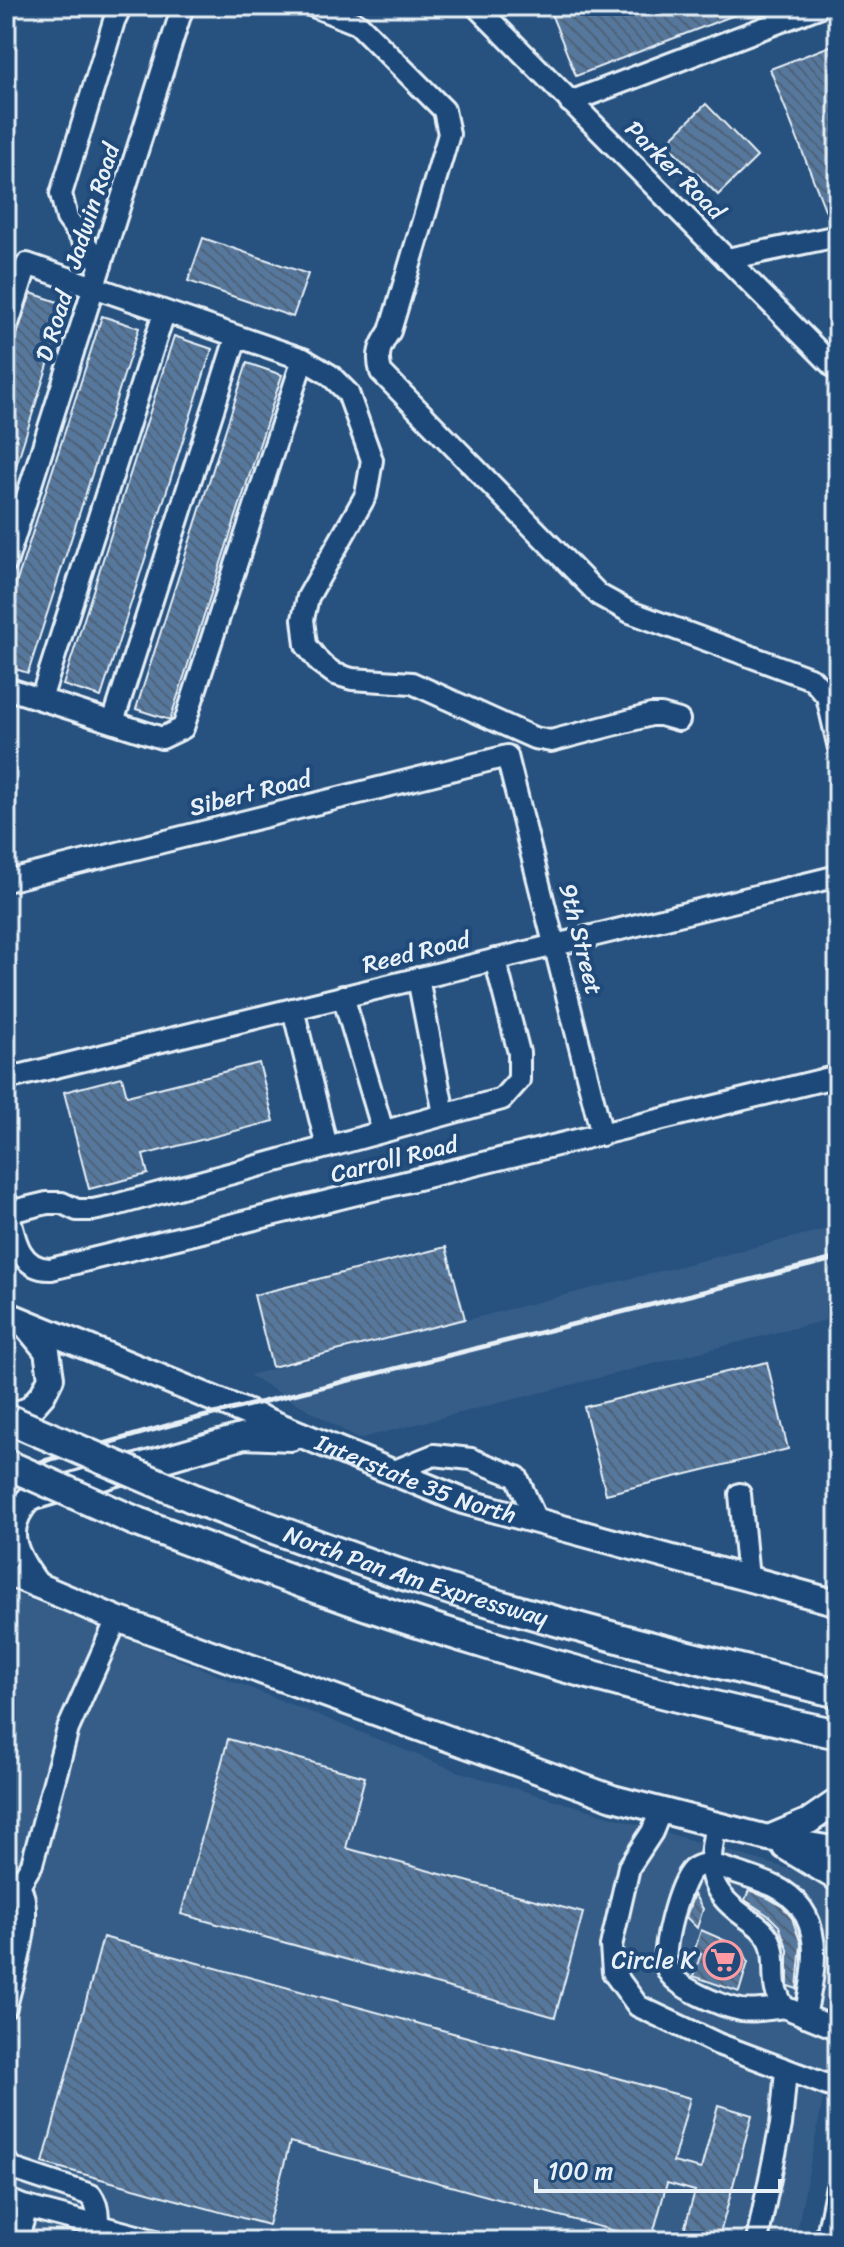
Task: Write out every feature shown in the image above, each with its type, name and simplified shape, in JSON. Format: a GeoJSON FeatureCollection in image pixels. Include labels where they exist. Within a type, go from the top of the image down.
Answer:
{"type":"FeatureCollection","features":[{"type":"Feature","properties":{"kind":"highway","name":"North Pan Am Expressway"},"geometry":{"type":"LineString","coordinates":[[6,1418],[197,1500],[398,1573],[688,1656],[838,1693]]}},
{"type":"Feature","properties":{"kind":"highway","name":"North Pan Am Expressway"},"geometry":{"type":"LineString","coordinates":[[6,1464],[135,1521],[477,1642],[731,1711],[837,1734]]}},
{"type":"Feature","properties":{"kind":"main road"},"geometry":{"type":"LineString","coordinates":[[6,1418],[29,1410],[43,1394],[51,1378],[47,1351],[14,1318]]}},
{"type":"Feature","properties":{"kind":"main road","name":"Interstate 35 North"},"geometry":{"type":"LineString","coordinates":[[14,1318],[463,1501],[838,1603]]}},
{"type":"Feature","properties":{"kind":"main road"},"geometry":{"type":"LineString","coordinates":[[37,1585],[13,1546],[11,1527],[17,1509],[30,1498],[244,1436],[309,1439]]}},
{"type":"Feature","properties":{"kind":"main road"},"geometry":{"type":"LineString","coordinates":[[6,1572],[117,1619],[613,1798],[768,1838],[838,1850]]}},
{"type":"Feature","properties":{"kind":"main road"},"geometry":{"type":"LineString","coordinates":[[768,1838],[809,1821],[838,1801]]}},
{"type":"Feature","properties":{"kind":"main road"},"geometry":{"type":"LineString","coordinates":[[768,1838],[838,1879]]}},
{"type":"Feature","properties":{"kind":"main road"},"geometry":{"type":"LineString","coordinates":[[828,2241],[838,2191]]}},
{"type":"Feature","properties":{"kind":"street"},"geometry":{"type":"LineString","coordinates":[[101,265],[67,218],[61,194],[121,6]]}},
{"type":"Feature","properties":{"kind":"street","name":"Jadwin Road"},"geometry":{"type":"LineString","coordinates":[[6,330],[27,264],[94,287],[183,6]]}},
{"type":"Feature","properties":{"kind":"street"},"geometry":{"type":"LineString","coordinates":[[313,6],[358,24],[444,110],[449,134],[390,331],[379,347],[377,360],[381,372],[599,595],[630,612],[812,679],[827,696],[838,744]]}},
{"type":"Feature","properties":{"kind":"street","name":"Parker Road"},"geometry":{"type":"LineString","coordinates":[[476,6],[838,371]]}},
{"type":"Feature","properties":{"kind":"street"},"geometry":{"type":"LineString","coordinates":[[570,102],[821,6]]}},
{"type":"Feature","properties":{"kind":"street"},"geometry":{"type":"LineString","coordinates":[[727,259],[838,236]]}},
{"type":"Feature","properties":{"kind":"street"},"geometry":{"type":"LineString","coordinates":[[94,287],[303,359],[330,375],[348,393],[372,460],[366,495],[308,597],[303,619],[306,645],[320,663],[335,674],[352,679],[412,683],[534,738],[551,741],[651,715],[679,720]]}},
{"type":"Feature","properties":{"kind":"street","name":"D Road"},"geometry":{"type":"LineString","coordinates":[[6,563],[94,287]]}},
{"type":"Feature","properties":{"kind":"street"},"geometry":{"type":"LineString","coordinates":[[41,699],[164,313]]}},
{"type":"Feature","properties":{"kind":"street"},"geometry":{"type":"LineString","coordinates":[[113,722],[236,338]]}},
{"type":"Feature","properties":{"kind":"street"},"geometry":{"type":"LineString","coordinates":[[6,688],[162,738],[183,728],[303,359]]}},
{"type":"Feature","properties":{"kind":"street","name":"Sibert Road"},"geometry":{"type":"LineString","coordinates":[[6,881],[507,756]]}},
{"type":"Feature","properties":{"kind":"street","name":"9th Street"},"geometry":{"type":"LineString","coordinates":[[507,756],[602,1135]]}},
{"type":"Feature","properties":{"kind":"street","name":"Reed Road"},"geometry":{"type":"LineString","coordinates":[[6,1079],[838,876]]}},
{"type":"Feature","properties":{"kind":"street"},"geometry":{"type":"LineString","coordinates":[[7,1206],[62,1203],[77,1210],[93,1210],[502,1099],[519,1080],[519,1053],[495,959]]}},
{"type":"Feature","properties":{"kind":"street"},"geometry":{"type":"LineString","coordinates":[[418,978],[444,1114]]}},
{"type":"Feature","properties":{"kind":"street"},"geometry":{"type":"LineString","coordinates":[[343,996],[383,1131]]}},
{"type":"Feature","properties":{"kind":"street"},"geometry":{"type":"LineString","coordinates":[[293,1009],[327,1147]]}},
{"type":"Feature","properties":{"kind":"street","name":"Carroll Road"},"geometry":{"type":"LineString","coordinates":[[7,1206],[18,1249],[27,1262],[41,1270],[51,1269],[838,1076]]}},
{"type":"Feature","properties":{"kind":"street"},"geometry":{"type":"LineString","coordinates":[[392,1472],[434,1455],[471,1459],[517,1477],[537,1522]]}},
{"type":"Feature","properties":{"kind":"street"},"geometry":{"type":"LineString","coordinates":[[740,1494],[748,1579]]}},
{"type":"Feature","properties":{"kind":"street"},"geometry":{"type":"LineString","coordinates":[[6,2007],[27,1912],[25,1895],[13,1892],[32,1864],[68,1729],[117,1619]]}},
{"type":"Feature","properties":{"kind":"street"},"geometry":{"type":"LineString","coordinates":[[661,1810],[652,1832],[629,1867],[611,1946],[613,1972],[638,2006],[718,2044],[838,2089]]}},
{"type":"Feature","properties":{"kind":"street"},"geometry":{"type":"LineString","coordinates":[[716,1824],[709,1863],[710,1876],[723,1896],[770,1940],[776,1991],[784,2007]]}},
{"type":"Feature","properties":{"kind":"street"},"geometry":{"type":"LineString","coordinates":[[805,2016],[815,1970],[816,1948],[811,1927],[801,1908],[788,1894],[773,1886],[709,1863],[698,1865],[687,1878],[667,1935],[664,1954],[668,1972],[680,1984],[699,1995],[739,2009],[784,2007],[805,2016],[838,2029]]}},
{"type":"Feature","properties":{"kind":"street"},"geometry":{"type":"LineString","coordinates":[[757,2241],[781,2125],[786,2070]]}},
{"type":"Feature","properties":{"kind":"street"},"geometry":{"type":"LineString","coordinates":[[6,2162],[16,2170],[91,2195],[98,2204],[96,2234]]}},
{"type":"Feature","properties":{"kind":"street"},"geometry":{"type":"LineString","coordinates":[[6,2199],[96,2234],[156,2241]]}},
{"type":"Feature","properties":{"kind":"street"},"geometry":{"type":"LineString","coordinates":[[17,2241],[27,2207]]}},
{"type":"Feature","properties":{"kind":"shaded area"},"geometry":{"type":"Polygon","coordinates":[[[838,1226],[838,1317],[358,1439],[249,1375],[838,1226]]]}},
{"type":"Feature","properties":{"kind":"shaded area"},"geometry":{"type":"Polygon","coordinates":[[[6,1590],[457,1771],[806,1874],[831,1894],[838,1905],[838,2023],[795,2241],[6,2241],[6,1590]]]}},
{"type":"Feature","properties":{"kind":"building"},"geometry":{"type":"Polygon","coordinates":[[[548,6],[754,6],[755,7],[576,76],[548,6]]]}},
{"type":"Feature","properties":{"kind":"building"},"geometry":{"type":"Polygon","coordinates":[[[838,43],[838,207],[826,212],[770,69],[838,43]]]}},
{"type":"Feature","properties":{"kind":"building"},"geometry":{"type":"Polygon","coordinates":[[[706,104],[757,157],[718,195],[666,143],[706,104]]]}},
{"type":"Feature","properties":{"kind":"building"},"geometry":{"type":"Polygon","coordinates":[[[203,238],[308,274],[293,317],[188,281],[203,238]]]}},
{"type":"Feature","properties":{"kind":"building"},"geometry":{"type":"Polygon","coordinates":[[[31,293],[67,305],[9,488],[6,487],[6,366],[31,293]]]}},
{"type":"Feature","properties":{"kind":"building"},"geometry":{"type":"Polygon","coordinates":[[[102,316],[139,328],[28,673],[6,666],[6,615],[102,316]]]}},
{"type":"Feature","properties":{"kind":"building"},"geometry":{"type":"Polygon","coordinates":[[[174,336],[212,349],[101,697],[63,685],[174,336]]]}},
{"type":"Feature","properties":{"kind":"building"},"geometry":{"type":"Polygon","coordinates":[[[247,363],[282,375],[170,720],[136,709],[247,363]]]}},
{"type":"Feature","properties":{"kind":"building"},"geometry":{"type":"Polygon","coordinates":[[[259,1063],[274,1121],[143,1155],[148,1174],[89,1189],[64,1092],[122,1077],[127,1096],[259,1063]]]}},
{"type":"Feature","properties":{"kind":"building"},"geometry":{"type":"Polygon","coordinates":[[[446,1247],[465,1319],[272,1367],[254,1295],[446,1247]]]}},
{"type":"Feature","properties":{"kind":"building"},"geometry":{"type":"Polygon","coordinates":[[[767,1362],[788,1449],[606,1494],[584,1407],[767,1362]]]}},
{"type":"Feature","properties":{"kind":"building"},"geometry":{"type":"Polygon","coordinates":[[[228,1739],[365,1777],[346,1848],[583,1913],[555,2017],[181,1914],[228,1739]]]}},
{"type":"Feature","properties":{"kind":"building"},"geometry":{"type":"Polygon","coordinates":[[[749,1890],[783,1907],[792,1918],[801,1944],[797,1989],[788,1986],[788,1950],[779,1926],[745,1900],[749,1890]]]}},
{"type":"Feature","properties":{"kind":"building"},"geometry":{"type":"Polygon","coordinates":[[[694,1894],[703,1909],[697,1928],[686,1917],[694,1894]]]}},
{"type":"Feature","properties":{"kind":"building","name":"Circle K"},"geometry":{"type":"Polygon","coordinates":[[[701,1930],[742,1948],[748,1962],[739,1992],[693,1976],[701,1954],[694,1952],[701,1930]]]}},
{"type":"Feature","properties":{"kind":"building"},"geometry":{"type":"Polygon","coordinates":[[[103,1937],[690,2098],[673,2162],[701,2169],[718,2105],[752,2115],[718,2241],[681,2241],[695,2191],[667,2183],[651,2241],[290,2142],[268,2225],[43,2163],[103,1937]]]}},
{"type":"Feature","properties":{"kind":"railway"},"geometry":{"type":"LineString","coordinates":[[6,1472],[170,1425],[838,1258]]}},
{"type":"Feature","properties":{"kind":"place","name":"Circle K"},"geometry":{"type":"Point","coordinates":[723,1960]}}]}
